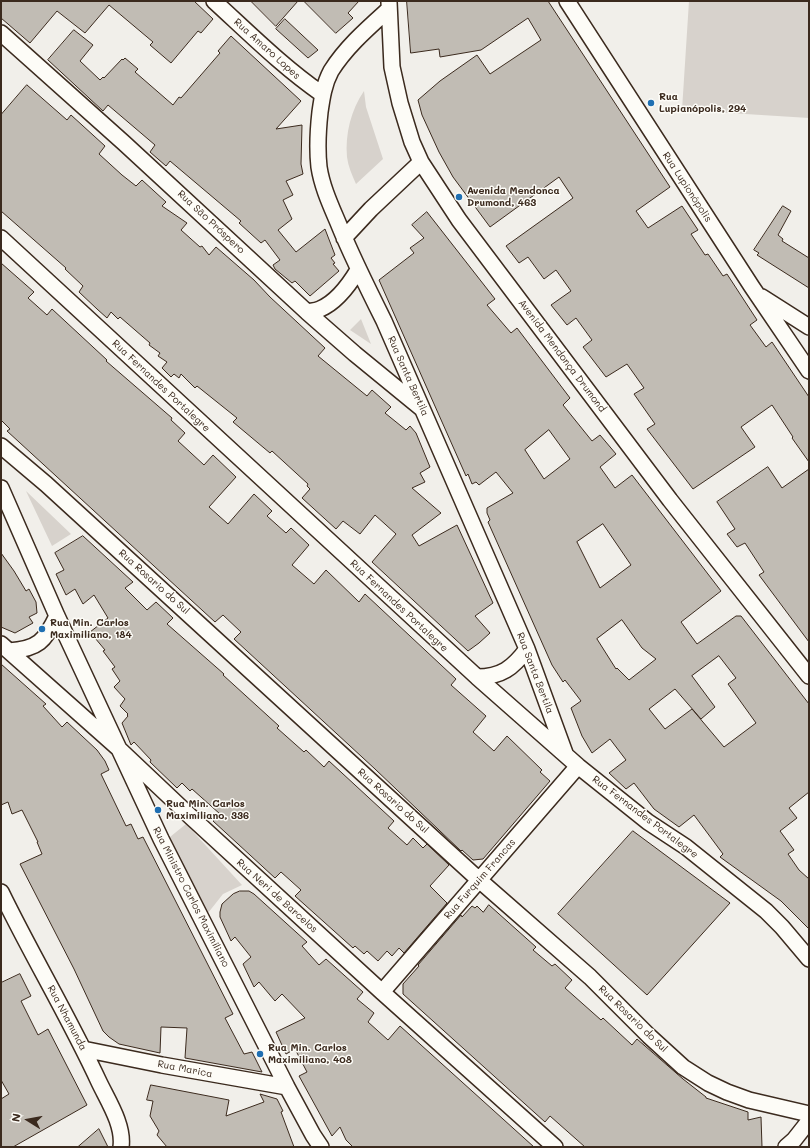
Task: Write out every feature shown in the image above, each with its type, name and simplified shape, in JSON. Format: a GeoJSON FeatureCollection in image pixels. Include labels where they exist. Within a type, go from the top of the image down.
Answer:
{"type":"FeatureCollection","features":[{"type":"Feature","properties":{"kind":"street","name":"Rua Amaro Lopes"},"geometry":{"type":"LineString","coordinates":[[214,1],[282,64],[322,94]]}},
{"type":"Feature","properties":{"kind":"street","name":"Rua Lupionópolis"},"geometry":{"type":"LineString","coordinates":[[567,1],[643,120],[809,371]]}},
{"type":"Feature","properties":{"kind":"street","name":"Rua Santa Bertila"},"geometry":{"type":"LineString","coordinates":[[389,5],[345,53],[331,72],[322,94],[318,133],[319,167],[323,184],[344,238],[358,270],[384,321],[527,649],[565,754]]}},
{"type":"Feature","properties":{"kind":"street","name":"Avenida Mendonça Drumond"},"geometry":{"type":"LineString","coordinates":[[389,5],[392,67],[400,103],[412,142],[421,162],[459,220],[670,500],[809,676]]}},
{"type":"Feature","properties":{"kind":"street","name":"Rua São Próspero"},"geometry":{"type":"LineString","coordinates":[[1,32],[307,312],[423,410]]}},
{"type":"Feature","properties":{"kind":"street"},"geometry":{"type":"LineString","coordinates":[[344,238],[371,209],[421,162]]}},
{"type":"Feature","properties":{"kind":"street","name":"Rua Fernandes Portalegre"},"geometry":{"type":"LineString","coordinates":[[1,238],[477,677],[578,766],[648,822],[686,848],[766,911],[782,927],[809,959]]}},
{"type":"Feature","properties":{"kind":"street"},"geometry":{"type":"LineString","coordinates":[[307,312],[320,309],[339,295],[358,270]]}},
{"type":"Feature","properties":{"kind":"street"},"geometry":{"type":"LineString","coordinates":[[757,294],[809,327]]}},
{"type":"Feature","properties":{"kind":"street","name":"Rua Rosario do Sul"},"geometry":{"type":"LineString","coordinates":[[1,446],[46,484],[478,880],[590,977],[649,1036],[683,1067],[708,1083],[727,1092],[749,1100],[809,1114]]}},
{"type":"Feature","properties":{"kind":"street","name":"Rua Ministro Carlos Maximiliano"},"geometry":{"type":"LineString","coordinates":[[1,488],[57,616],[161,839],[287,1087],[313,1136],[321,1147]]}},
{"type":"Feature","properties":{"kind":"street"},"geometry":{"type":"LineString","coordinates":[[5,647],[22,650],[43,641],[50,631],[57,616]]}},
{"type":"Feature","properties":{"kind":"street","name":"Rua Neri de Barcelos"},"geometry":{"type":"LineString","coordinates":[[5,647],[118,748],[382,992],[555,1147]]}},
{"type":"Feature","properties":{"kind":"street"},"geometry":{"type":"LineString","coordinates":[[477,677],[487,677],[503,672],[518,660],[527,649]]}},
{"type":"Feature","properties":{"kind":"street","name":"Rua Furquim Francas"},"geometry":{"type":"LineString","coordinates":[[382,992],[578,766]]}},
{"type":"Feature","properties":{"kind":"street","name":"Rua Nhamunda"},"geometry":{"type":"LineString","coordinates":[[1,892],[83,1048],[119,1126],[122,1140],[121,1147]]}},
{"type":"Feature","properties":{"kind":"street","name":"Rua Marica"},"geometry":{"type":"LineString","coordinates":[[83,1048],[162,1065],[287,1087]]}},
{"type":"Feature","properties":{"kind":"street"},"geometry":{"type":"LineString","coordinates":[[786,1147],[794,1140],[809,1121]]}},
{"type":"Feature","properties":{"kind":"shaded area"},"geometry":{"type":"Polygon","coordinates":[[[689,1],[809,1],[809,118],[682,110],[689,1]]]}},
{"type":"Feature","properties":{"kind":"shaded area"},"geometry":{"type":"Polygon","coordinates":[[[364,91],[366,107],[383,159],[356,184],[350,170],[347,140],[352,114],[364,91]]]}},
{"type":"Feature","properties":{"kind":"shaded area"},"geometry":{"type":"Polygon","coordinates":[[[361,319],[371,344],[350,330],[361,319]]]}},
{"type":"Feature","properties":{"kind":"shaded area"},"geometry":{"type":"Polygon","coordinates":[[[26,491],[71,534],[52,546],[26,491]]]}},
{"type":"Feature","properties":{"kind":"shaded area"},"geometry":{"type":"Polygon","coordinates":[[[186,824],[242,885],[223,894],[208,913],[165,841],[186,824]]]}},
{"type":"Feature","properties":{"kind":"building"},"geometry":{"type":"Polygon","coordinates":[[[1,1],[194,1],[213,19],[201,33],[198,31],[171,63],[150,45],[153,42],[109,5],[85,33],[57,11],[30,43],[1,18],[1,1]]]}},
{"type":"Feature","properties":{"kind":"building"},"geometry":{"type":"Polygon","coordinates":[[[251,1],[298,1],[276,26],[251,1]]]}},
{"type":"Feature","properties":{"kind":"building"},"geometry":{"type":"Polygon","coordinates":[[[304,1],[359,1],[348,13],[353,18],[336,33],[304,1]]]}},
{"type":"Feature","properties":{"kind":"building"},"geometry":{"type":"Polygon","coordinates":[[[407,1],[548,1],[670,187],[636,211],[648,228],[682,206],[698,230],[691,234],[705,255],[708,254],[723,276],[727,274],[757,320],[750,325],[766,347],[772,342],[809,397],[809,462],[772,405],[741,427],[755,447],[693,489],[647,429],[655,424],[634,394],[644,388],[627,364],[606,377],[583,347],[592,340],[576,318],[567,325],[551,305],[571,291],[556,270],[544,279],[528,257],[519,263],[506,246],[573,198],[559,177],[490,227],[453,177],[439,152],[422,115],[418,100],[440,81],[477,55],[490,74],[541,40],[528,18],[481,50],[440,57],[439,49],[411,53],[407,1]]]}},
{"type":"Feature","properties":{"kind":"building"},"geometry":{"type":"Polygon","coordinates":[[[285,19],[318,50],[308,58],[276,29],[285,19]]]}},
{"type":"Feature","properties":{"kind":"building"},"geometry":{"type":"Polygon","coordinates":[[[74,30],[93,45],[80,61],[100,80],[103,77],[104,78],[122,59],[123,60],[125,58],[138,69],[135,72],[173,105],[179,97],[181,98],[220,53],[218,51],[231,36],[301,101],[276,129],[302,125],[301,164],[303,174],[286,181],[293,195],[283,200],[292,219],[278,230],[296,252],[325,229],[335,255],[331,258],[335,263],[333,264],[339,271],[310,296],[295,281],[292,283],[275,269],[273,265],[280,260],[265,240],[261,243],[239,223],[241,221],[170,161],[166,166],[150,152],[155,145],[108,105],[103,111],[48,60],[74,30]]]}},
{"type":"Feature","properties":{"kind":"building"},"geometry":{"type":"Polygon","coordinates":[[[27,85],[67,120],[71,115],[105,146],[99,154],[122,175],[136,186],[142,180],[166,202],[162,206],[187,223],[181,230],[200,247],[202,246],[209,255],[216,247],[254,280],[270,297],[325,348],[318,356],[367,396],[372,390],[391,407],[385,413],[406,430],[410,426],[416,433],[430,467],[420,473],[425,482],[412,488],[441,513],[412,535],[419,546],[457,525],[493,603],[475,616],[490,633],[479,643],[468,651],[372,562],[396,534],[375,515],[360,534],[343,521],[336,529],[302,498],[310,489],[307,486],[308,484],[272,451],[270,453],[233,422],[237,418],[197,386],[195,388],[181,374],[179,378],[174,374],[171,377],[162,368],[167,362],[158,356],[160,353],[149,345],[150,343],[120,317],[118,319],[111,312],[107,318],[79,292],[83,286],[65,269],[66,268],[1,211],[1,115],[27,85]]]}},
{"type":"Feature","properties":{"kind":"building"},"geometry":{"type":"Polygon","coordinates":[[[783,206],[791,211],[778,235],[783,239],[782,241],[809,258],[809,288],[757,255],[759,253],[754,250],[783,206]]]}},
{"type":"Feature","properties":{"kind":"building"},"geometry":{"type":"Polygon","coordinates":[[[427,212],[495,299],[487,305],[511,333],[517,328],[570,398],[563,405],[592,441],[600,435],[616,454],[600,467],[615,488],[632,475],[721,591],[681,622],[697,644],[736,616],[741,616],[809,704],[809,792],[789,808],[797,818],[780,831],[794,850],[788,854],[799,870],[809,879],[809,929],[781,901],[720,857],[723,854],[694,815],[679,827],[654,809],[634,783],[626,789],[609,773],[626,760],[610,739],[592,753],[582,736],[571,708],[581,701],[565,680],[563,682],[552,665],[488,522],[490,520],[487,513],[487,508],[513,493],[496,472],[479,485],[476,482],[472,484],[468,474],[466,476],[379,280],[414,253],[410,248],[424,238],[412,225],[427,212]],[[549,430],[525,450],[544,479],[570,459],[549,430]],[[603,524],[577,542],[600,588],[631,565],[603,524]],[[622,620],[597,639],[616,669],[617,668],[629,680],[656,659],[642,648],[622,620]],[[719,656],[692,676],[715,707],[701,719],[675,689],[649,709],[665,729],[692,709],[724,747],[756,723],[728,684],[736,678],[719,656]]]}},
{"type":"Feature","properties":{"kind":"building"},"geometry":{"type":"Polygon","coordinates":[[[1,263],[34,292],[28,298],[47,315],[52,309],[107,360],[106,361],[172,418],[171,420],[185,433],[178,441],[204,465],[213,455],[236,477],[209,507],[228,524],[254,494],[272,511],[267,516],[286,533],[291,528],[309,545],[292,565],[314,584],[326,570],[359,602],[365,594],[456,679],[451,685],[486,716],[473,732],[494,751],[507,736],[542,770],[540,772],[550,781],[483,859],[473,860],[462,850],[461,851],[375,769],[234,639],[241,632],[223,615],[215,622],[7,431],[10,429],[1,420],[1,263]]]}},
{"type":"Feature","properties":{"kind":"building"},"geometry":{"type":"Polygon","coordinates":[[[768,467],[782,488],[809,469],[809,642],[759,575],[764,572],[745,543],[737,547],[727,534],[735,529],[717,502],[768,467]]]}},
{"type":"Feature","properties":{"kind":"building"},"geometry":{"type":"Polygon","coordinates":[[[83,536],[133,582],[125,588],[147,610],[156,602],[173,618],[167,624],[224,674],[223,675],[279,726],[277,728],[304,752],[306,750],[324,767],[329,761],[394,821],[388,828],[407,845],[413,838],[423,848],[427,844],[449,865],[430,886],[447,903],[404,953],[399,948],[392,956],[387,951],[378,961],[367,951],[364,954],[355,946],[353,948],[295,896],[301,890],[281,872],[275,878],[213,821],[220,814],[192,789],[190,791],[182,783],[177,788],[150,762],[151,760],[134,742],[131,745],[122,723],[128,716],[128,714],[120,706],[125,699],[114,687],[120,681],[112,669],[115,667],[103,651],[105,650],[90,632],[108,618],[94,595],[83,604],[75,589],[66,595],[56,574],[64,570],[55,553],[83,536]]]}},
{"type":"Feature","properties":{"kind":"building"},"geometry":{"type":"Polygon","coordinates":[[[1,553],[26,591],[29,589],[36,602],[37,613],[29,617],[33,623],[15,633],[1,627],[1,553]]]}},
{"type":"Feature","properties":{"kind":"building"},"geometry":{"type":"Polygon","coordinates":[[[1,664],[46,704],[43,706],[62,727],[67,722],[97,750],[105,761],[109,770],[101,774],[126,826],[131,824],[138,839],[143,837],[233,1014],[225,1018],[244,1054],[252,1052],[262,1072],[185,1058],[187,1028],[161,1027],[160,1053],[119,1044],[103,1031],[74,969],[20,864],[42,854],[38,842],[22,810],[12,814],[8,802],[1,805],[1,664]]]}},
{"type":"Feature","properties":{"kind":"building"},"geometry":{"type":"Polygon","coordinates":[[[633,831],[730,903],[647,995],[558,914],[633,831]]]}},
{"type":"Feature","properties":{"kind":"building"},"geometry":{"type":"Polygon","coordinates":[[[240,891],[249,891],[254,894],[307,942],[302,946],[319,965],[326,959],[363,992],[357,999],[374,1013],[368,1022],[388,1040],[400,1026],[534,1147],[353,1147],[346,1140],[340,1127],[332,1136],[299,1076],[307,1072],[295,1049],[286,1054],[276,1032],[305,1018],[282,994],[275,1001],[259,982],[254,987],[243,964],[251,957],[235,937],[231,941],[220,917],[222,904],[233,894],[240,891]]]}},
{"type":"Feature","properties":{"kind":"building"},"geometry":{"type":"Polygon","coordinates":[[[489,905],[536,947],[533,950],[552,966],[555,964],[572,980],[565,988],[601,1020],[603,1018],[632,1045],[637,1039],[706,1098],[748,1112],[748,1120],[761,1117],[762,1147],[585,1147],[550,1116],[545,1122],[403,994],[403,984],[461,915],[462,917],[472,906],[475,908],[477,906],[483,912],[489,905]]]}},
{"type":"Feature","properties":{"kind":"building"},"geometry":{"type":"Polygon","coordinates":[[[20,974],[31,996],[21,1001],[38,1035],[48,1029],[87,1105],[13,1147],[1,1147],[1,1099],[9,1094],[1,1080],[1,983],[20,974]]]}},
{"type":"Feature","properties":{"kind":"building"},"geometry":{"type":"Polygon","coordinates":[[[151,1085],[229,1100],[226,1116],[264,1102],[260,1094],[277,1099],[283,1111],[281,1112],[294,1147],[167,1147],[157,1135],[159,1131],[150,1116],[153,1101],[147,1100],[151,1085]]]}},
{"type":"Feature","properties":{"kind":"building"},"geometry":{"type":"Polygon","coordinates":[[[99,1129],[108,1147],[78,1147],[99,1129]]]}},
{"type":"Feature","properties":{"kind":"place","name":"Rua Lupianópolis, 294"},"geometry":{"type":"Point","coordinates":[651,103]}},
{"type":"Feature","properties":{"kind":"place","name":"Avenida Mendonca Drumond, 463"},"geometry":{"type":"Point","coordinates":[459,197]}},
{"type":"Feature","properties":{"kind":"place","name":"Rua Min. Carlos Maximiliano, 184"},"geometry":{"type":"Point","coordinates":[42,629]}},
{"type":"Feature","properties":{"kind":"place","name":"Rua Min. Carlos Maximiliano, 336"},"geometry":{"type":"Point","coordinates":[158,810]}},
{"type":"Feature","properties":{"kind":"place","name":"Rua Min. Carlos Maximiliano, 408"},"geometry":{"type":"Point","coordinates":[260,1054]}}]}
